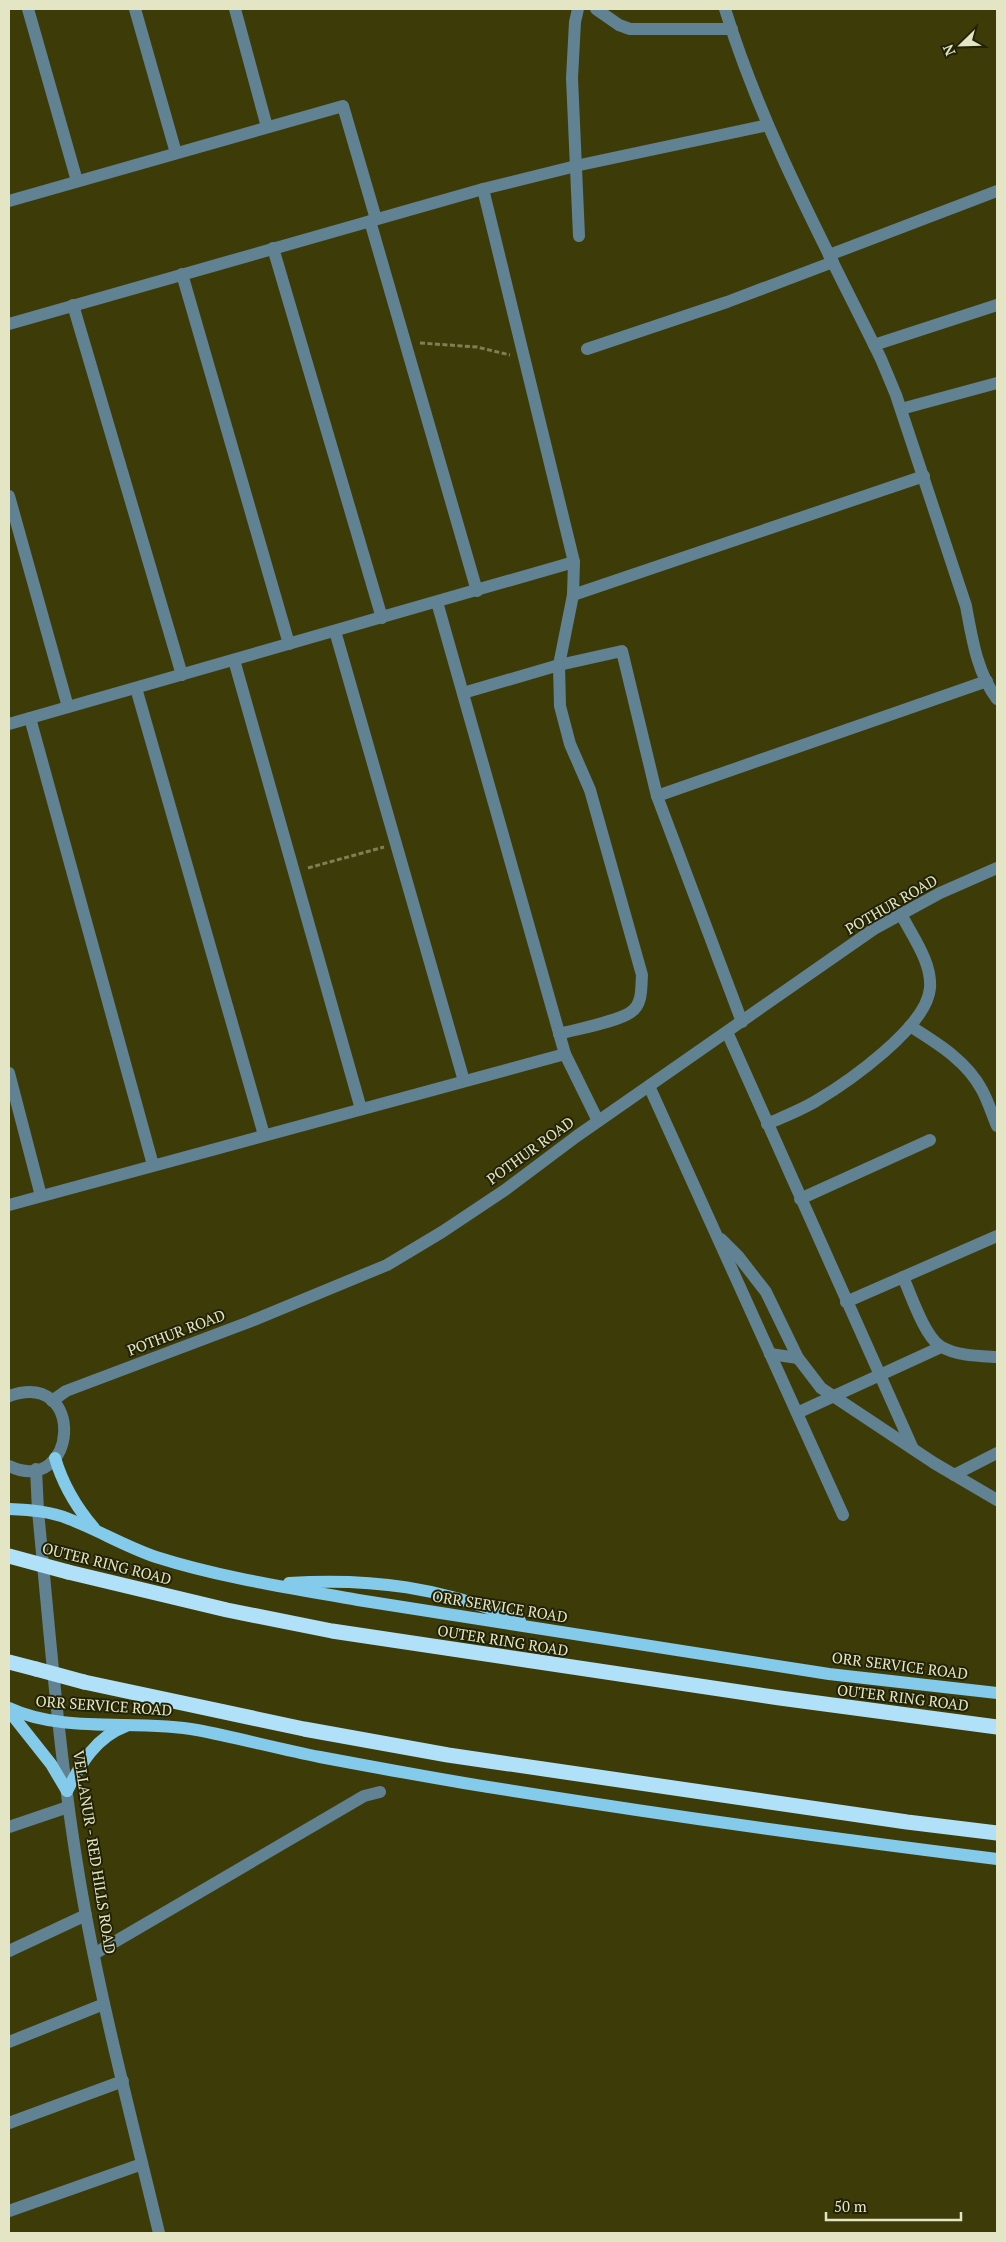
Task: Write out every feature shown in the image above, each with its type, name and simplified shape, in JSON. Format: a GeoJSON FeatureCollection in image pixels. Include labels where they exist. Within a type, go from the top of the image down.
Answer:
{"type":"FeatureCollection","features":[{"type":"Feature","properties":{"kind":"highway","name":"OUTER RING ROAD"},"geometry":{"type":"LineString","coordinates":[[9,1556],[218,1608],[332,1631],[770,1697],[997,1727]]}},
{"type":"Feature","properties":{"kind":"highway"},"geometry":{"type":"LineString","coordinates":[[9,1662],[84,1682],[304,1729],[448,1755],[888,1820],[997,1833]]}},
{"type":"Feature","properties":{"kind":"main road"},"geometry":{"type":"LineString","coordinates":[[55,1458],[61,1478],[71,1498],[96,1530]]}},
{"type":"Feature","properties":{"kind":"main road","name":"ORR SERVICE ROAD"},"geometry":{"type":"LineString","coordinates":[[9,1508],[38,1511],[67,1518],[155,1556],[208,1571],[271,1584],[358,1600],[828,1674],[997,1693]]}},
{"type":"Feature","properties":{"kind":"main road"},"geometry":{"type":"LineString","coordinates":[[271,1584],[361,1581],[401,1586],[476,1603],[536,1628]]}},
{"type":"Feature","properties":{"kind":"main road"},"geometry":{"type":"LineString","coordinates":[[9,1710],[46,1757],[67,1791]]}},
{"type":"Feature","properties":{"kind":"main road","name":"ORR SERVICE ROAD"},"geometry":{"type":"LineString","coordinates":[[9,1710],[25,1715],[94,1724],[160,1724],[197,1730],[319,1757],[472,1784],[741,1824],[997,1859]]}},
{"type":"Feature","properties":{"kind":"main road"},"geometry":{"type":"LineString","coordinates":[[67,1791],[82,1762],[96,1744],[114,1730],[131,1724]]}},
{"type":"Feature","properties":{"kind":"street"},"geometry":{"type":"LineString","coordinates":[[28,9],[76,181]]}},
{"type":"Feature","properties":{"kind":"street"},"geometry":{"type":"LineString","coordinates":[[135,9],[176,153]]}},
{"type":"Feature","properties":{"kind":"street"},"geometry":{"type":"LineString","coordinates":[[235,9],[267,127]]}},
{"type":"Feature","properties":{"kind":"street"},"geometry":{"type":"LineString","coordinates":[[578,9],[575,22],[572,78],[574,166],[579,236]]}},
{"type":"Feature","properties":{"kind":"street"},"geometry":{"type":"LineString","coordinates":[[596,9],[619,25],[630,29],[732,30]]}},
{"type":"Feature","properties":{"kind":"street"},"geometry":{"type":"LineString","coordinates":[[726,9],[732,30],[768,125],[874,345],[901,409],[966,606],[972,638],[987,681],[997,699]]}},
{"type":"Feature","properties":{"kind":"street"},"geometry":{"type":"LineString","coordinates":[[9,200],[343,106],[406,343],[478,591]]}},
{"type":"Feature","properties":{"kind":"street"},"geometry":{"type":"LineString","coordinates":[[9,324],[483,189],[574,166],[768,125]]}},
{"type":"Feature","properties":{"kind":"street"},"geometry":{"type":"LineString","coordinates":[[483,189],[574,562],[573,595],[559,665],[559,690],[564,724],[570,744],[590,790],[642,975],[641,997],[632,1012],[608,1021],[559,1034]]}},
{"type":"Feature","properties":{"kind":"street"},"geometry":{"type":"LineString","coordinates":[[588,349],[727,302],[997,191]]}},
{"type":"Feature","properties":{"kind":"street"},"geometry":{"type":"LineString","coordinates":[[273,248],[382,618]]}},
{"type":"Feature","properties":{"kind":"street"},"geometry":{"type":"LineString","coordinates":[[182,274],[289,644]]}},
{"type":"Feature","properties":{"kind":"street"},"geometry":{"type":"LineString","coordinates":[[73,305],[182,675]]}},
{"type":"Feature","properties":{"kind":"street"},"geometry":{"type":"LineString","coordinates":[[874,345],[997,305]]}},
{"type":"Feature","properties":{"kind":"street"},"geometry":{"type":"LineString","coordinates":[[901,409],[997,383]]}},
{"type":"Feature","properties":{"kind":"street"},"geometry":{"type":"LineString","coordinates":[[573,595],[924,476]]}},
{"type":"Feature","properties":{"kind":"street"},"geometry":{"type":"LineString","coordinates":[[9,496],[68,707]]}},
{"type":"Feature","properties":{"kind":"street"},"geometry":{"type":"LineString","coordinates":[[9,724],[574,562]]}},
{"type":"Feature","properties":{"kind":"street"},"geometry":{"type":"LineString","coordinates":[[437,602],[565,1054],[598,1121]]}},
{"type":"Feature","properties":{"kind":"street"},"geometry":{"type":"LineString","coordinates":[[335,631],[464,1081]]}},
{"type":"Feature","properties":{"kind":"street"},"geometry":{"type":"LineString","coordinates":[[463,694],[559,665],[622,651],[656,796],[742,1022]]}},
{"type":"Feature","properties":{"kind":"street"},"geometry":{"type":"LineString","coordinates":[[234,660],[361,1109]]}},
{"type":"Feature","properties":{"kind":"street"},"geometry":{"type":"LineString","coordinates":[[656,796],[987,681]]}},
{"type":"Feature","properties":{"kind":"street"},"geometry":{"type":"LineString","coordinates":[[136,688],[264,1135]]}},
{"type":"Feature","properties":{"kind":"street"},"geometry":{"type":"LineString","coordinates":[[30,718],[153,1166]]}},
{"type":"Feature","properties":{"kind":"street","name":"POTHUR ROAD"},"geometry":{"type":"LineString","coordinates":[[52,1401],[66,1391],[249,1322],[386,1265],[442,1232],[497,1195],[598,1121],[874,929],[940,893],[997,868]]}},
{"type":"Feature","properties":{"kind":"street"},"geometry":{"type":"LineString","coordinates":[[767,1124],[814,1102],[854,1077],[896,1041],[919,1016],[927,1001],[930,990],[930,973],[901,914]]}},
{"type":"Feature","properties":{"kind":"street"},"geometry":{"type":"LineString","coordinates":[[910,1026],[952,1055],[971,1073],[981,1089],[997,1126]]}},
{"type":"Feature","properties":{"kind":"street"},"geometry":{"type":"LineString","coordinates":[[727,1032],[912,1449]]}},
{"type":"Feature","properties":{"kind":"street"},"geometry":{"type":"LineString","coordinates":[[9,1205],[565,1054]]}},
{"type":"Feature","properties":{"kind":"street"},"geometry":{"type":"LineString","coordinates":[[9,1073],[41,1196]]}},
{"type":"Feature","properties":{"kind":"street"},"geometry":{"type":"LineString","coordinates":[[649,1086],[843,1516]]}},
{"type":"Feature","properties":{"kind":"street"},"geometry":{"type":"LineString","coordinates":[[800,1198],[930,1140]]}},
{"type":"Feature","properties":{"kind":"street"},"geometry":{"type":"LineString","coordinates":[[716,1233],[738,1256],[766,1292],[798,1358],[821,1388],[912,1449],[997,1500]]}},
{"type":"Feature","properties":{"kind":"street"},"geometry":{"type":"LineString","coordinates":[[846,1302],[997,1236]]}},
{"type":"Feature","properties":{"kind":"street"},"geometry":{"type":"LineString","coordinates":[[903,1277],[926,1326],[936,1342],[956,1352],[997,1357]]}},
{"type":"Feature","properties":{"kind":"street"},"geometry":{"type":"LineString","coordinates":[[797,1413],[941,1346]]}},
{"type":"Feature","properties":{"kind":"street"},"geometry":{"type":"LineString","coordinates":[[770,1354],[798,1358]]}},
{"type":"Feature","properties":{"kind":"street"},"geometry":{"type":"LineString","coordinates":[[9,1396],[27,1391],[46,1396],[52,1401],[63,1417],[66,1434],[60,1451],[55,1458],[36,1469],[21,1470],[9,1466]]}},
{"type":"Feature","properties":{"kind":"street"},"geometry":{"type":"LineString","coordinates":[[954,1474],[997,1453]]}},
{"type":"Feature","properties":{"kind":"street","name":"VELLANUR - RED HILLS ROAD"},"geometry":{"type":"LineString","coordinates":[[36,1469],[38,1511],[68,1807],[86,1915],[104,2004],[159,2233]]}},
{"type":"Feature","properties":{"kind":"street"},"geometry":{"type":"LineString","coordinates":[[94,1954],[364,1796],[380,1792]]}},
{"type":"Feature","properties":{"kind":"street"},"geometry":{"type":"LineString","coordinates":[[9,1827],[68,1807]]}},
{"type":"Feature","properties":{"kind":"street"},"geometry":{"type":"LineString","coordinates":[[9,1951],[86,1915]]}},
{"type":"Feature","properties":{"kind":"street"},"geometry":{"type":"LineString","coordinates":[[9,2042],[104,2004]]}},
{"type":"Feature","properties":{"kind":"street"},"geometry":{"type":"LineString","coordinates":[[9,2123],[123,2081]]}},
{"type":"Feature","properties":{"kind":"street"},"geometry":{"type":"LineString","coordinates":[[9,2210],[142,2164]]}},
{"type":"Feature","properties":{"kind":"path"},"geometry":{"type":"LineString","coordinates":[[406,343],[477,347],[525,359]]}},
{"type":"Feature","properties":{"kind":"path"},"geometry":{"type":"LineString","coordinates":[[294,872],[396,843]]}}]}
